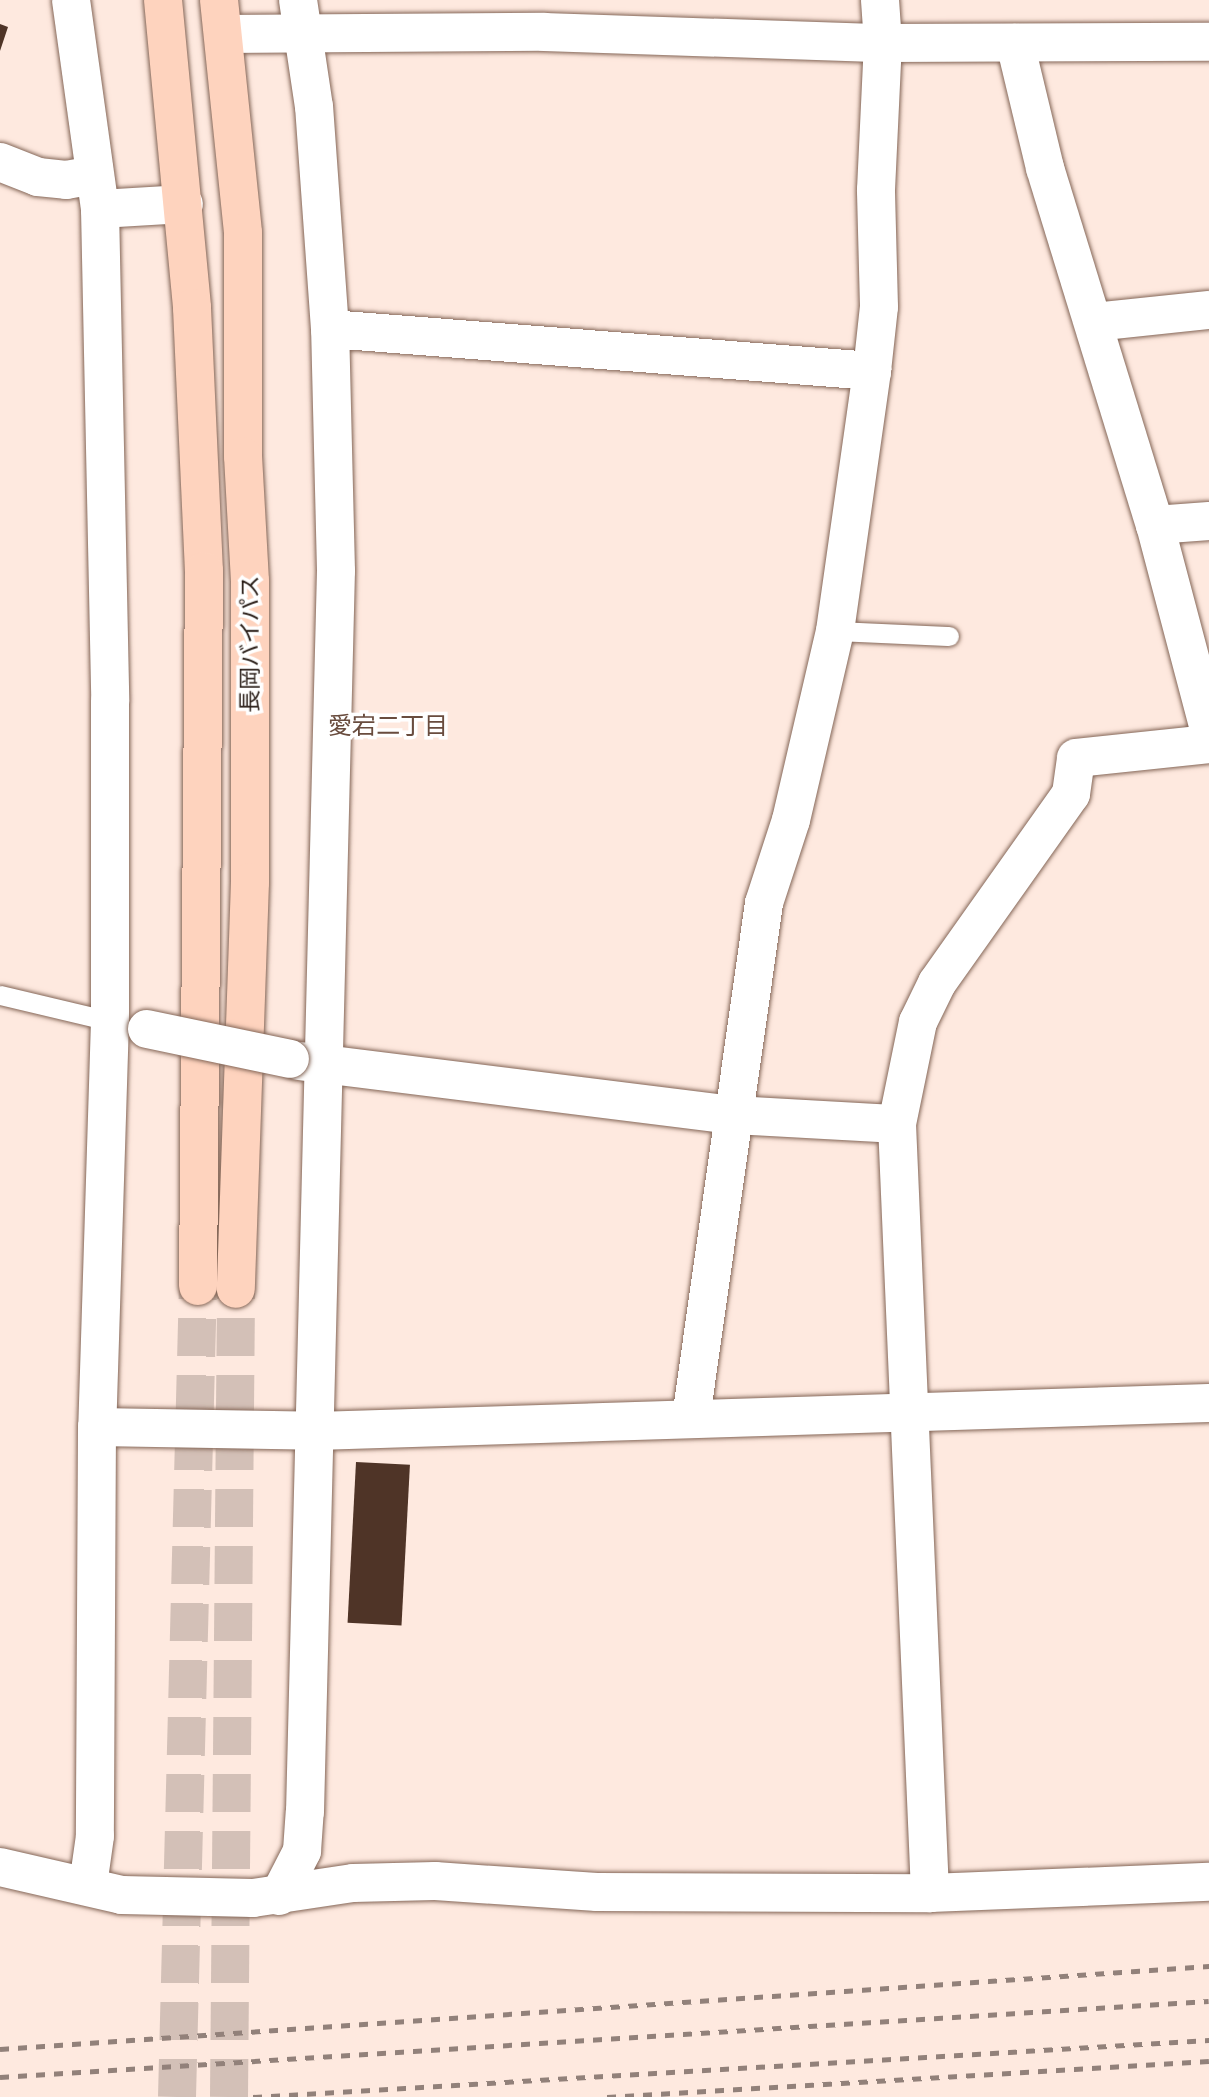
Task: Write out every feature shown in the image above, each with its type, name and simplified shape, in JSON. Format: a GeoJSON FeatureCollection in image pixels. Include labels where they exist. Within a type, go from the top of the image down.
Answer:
{"type":"FeatureCollection","features":[{"type":"Feature","properties":{"kind":"highway","name":"長岡バイパス"},"geometry":{"type":"LineString","coordinates":[[163,0],[184,204],[204,571],[217,1287],[250,882],[250,581],[243,456],[243,233],[221,17]]}},
{"type":"Feature","properties":{"kind":"street"},"geometry":{"type":"LineString","coordinates":[[71,0],[98,192],[110,1021],[97,1427],[95,1836],[88,1885]]}},
{"type":"Feature","properties":{"kind":"street"},"geometry":{"type":"LineString","coordinates":[[691,1418],[764,902],[791,820],[835,631],[872,371],[879,307],[876,190],[883,43],[880,0]]}},
{"type":"Feature","properties":{"kind":"street"},"geometry":{"type":"LineString","coordinates":[[279,1896],[302,1851],[316,1430],[307,1063],[336,571],[330,328],[314,107],[300,16]]}},
{"type":"Feature","properties":{"kind":"street"},"geometry":{"type":"LineString","coordinates":[[221,17],[300,16],[544,32],[883,43],[1209,42]]}},
{"type":"Feature","properties":{"kind":"street"},"geometry":{"type":"LineString","coordinates":[[1015,43],[1045,167],[1155,525],[1209,730]]}},
{"type":"Feature","properties":{"kind":"street"},"geometry":{"type":"LineString","coordinates":[[0,162],[38,177],[66,180],[98,192],[184,204]]}},
{"type":"Feature","properties":{"kind":"street"},"geometry":{"type":"LineString","coordinates":[[1094,322],[1209,310]]}},
{"type":"Feature","properties":{"kind":"street"},"geometry":{"type":"LineString","coordinates":[[330,328],[872,371]]}},
{"type":"Feature","properties":{"kind":"street"},"geometry":{"type":"LineString","coordinates":[[1155,525],[1209,521]]}},
{"type":"Feature","properties":{"kind":"street"},"geometry":{"type":"LineString","coordinates":[[929,1893],[926,1738],[908,1410],[897,1124],[918,1022],[937,983],[1071,794],[1076,758],[1209,744]]}},
{"type":"Feature","properties":{"kind":"street"},"geometry":{"type":"LineString","coordinates":[[110,1021],[307,1063],[735,1115],[897,1124]]}},
{"type":"Feature","properties":{"kind":"street"},"geometry":{"type":"LineString","coordinates":[[97,1427],[316,1430],[1209,1403]]}},
{"type":"Feature","properties":{"kind":"street"},"geometry":{"type":"LineString","coordinates":[[0,1867],[88,1885],[122,1895],[279,1896],[353,1883],[435,1881],[597,1892],[929,1893],[1209,1882]]}},
{"type":"Feature","properties":{"kind":"lane"},"geometry":{"type":"LineString","coordinates":[[835,631],[949,636]]}},
{"type":"Feature","properties":{"kind":"lane"},"geometry":{"type":"LineString","coordinates":[[1,999],[110,1021]]}},
{"type":"Feature","properties":{"kind":"building"},"geometry":{"type":"Polygon","coordinates":[[[0,24],[8,27],[0,51],[0,24]]]}},
{"type":"Feature","properties":{"kind":"building"},"geometry":{"type":"Polygon","coordinates":[[[356,1462],[410,1465],[401,1626],[348,1623],[356,1462]]]}},
{"type":"Feature","properties":{"kind":"tunnel"},"geometry":{"type":"LineString","coordinates":[[177,2097],[198,1286]]}},
{"type":"Feature","properties":{"kind":"tunnel"},"geometry":{"type":"LineString","coordinates":[[229,2097],[236,1289]]}},
{"type":"Feature","properties":{"kind":"railway"},"geometry":{"type":"LineString","coordinates":[[0,2049],[1209,1966]]}},
{"type":"Feature","properties":{"kind":"railway"},"geometry":{"type":"LineString","coordinates":[[0,2077],[1209,2001]]}},
{"type":"Feature","properties":{"kind":"railway"},"geometry":{"type":"LineString","coordinates":[[253,2097],[1209,2040]]}},
{"type":"Feature","properties":{"kind":"railway"},"geometry":{"type":"LineString","coordinates":[[607,2097],[1209,2061]]}},
{"type":"Feature","properties":{"kind":"district","name":"愛宕二丁目"},"geometry":{"type":"Point","coordinates":[388,726]}}]}
